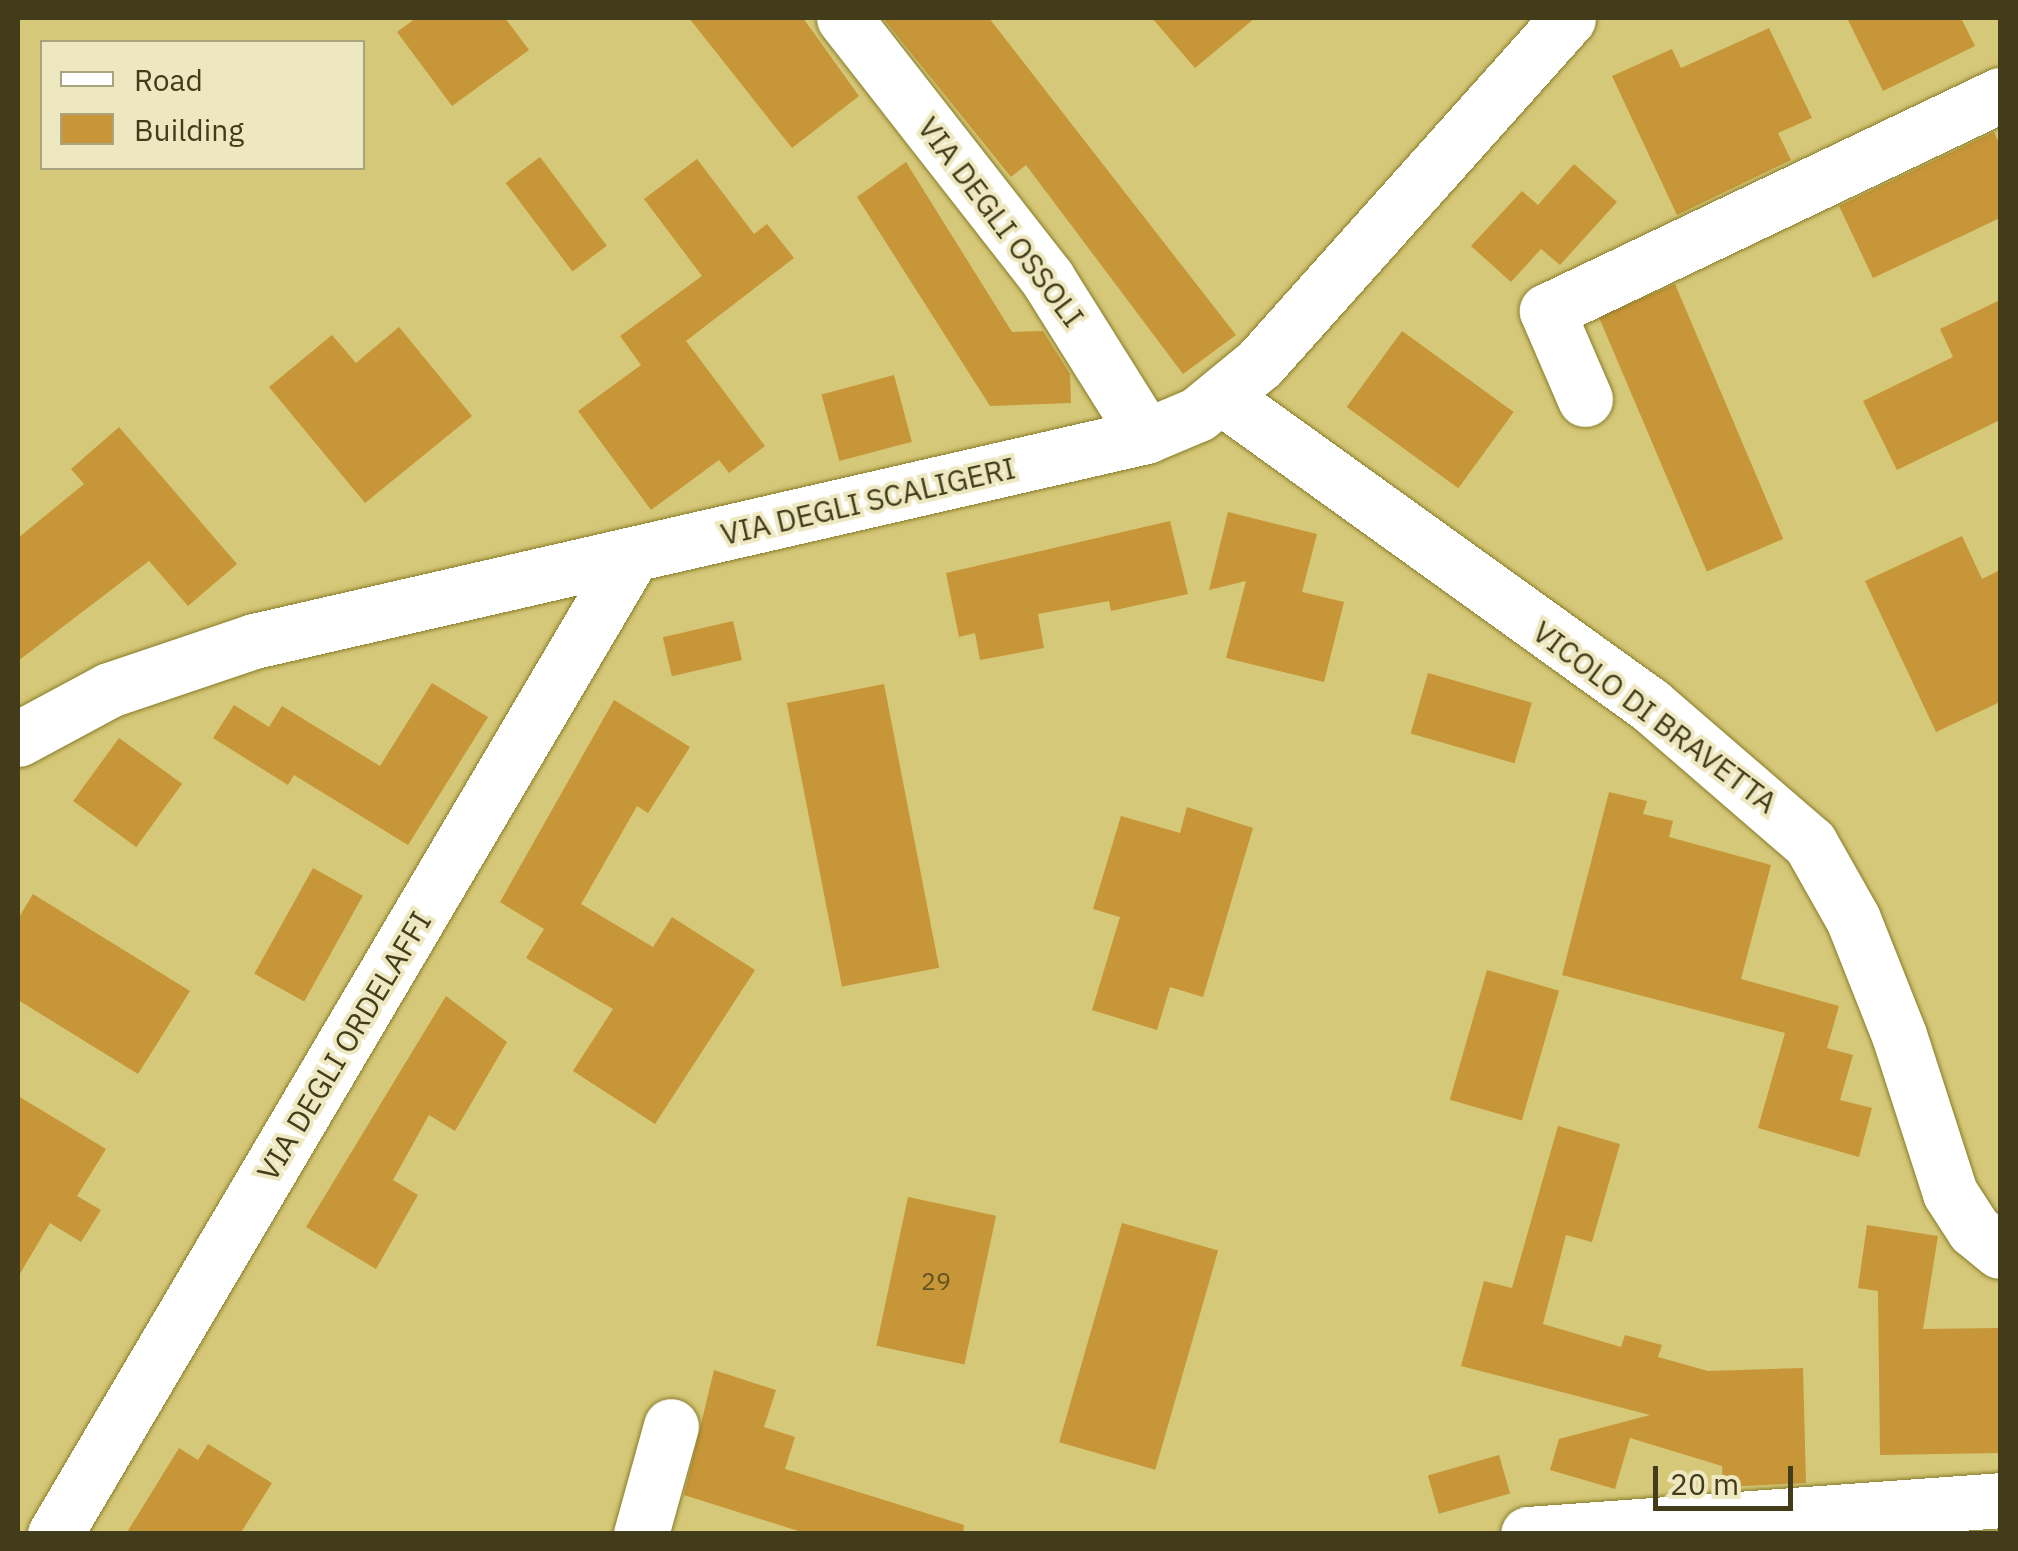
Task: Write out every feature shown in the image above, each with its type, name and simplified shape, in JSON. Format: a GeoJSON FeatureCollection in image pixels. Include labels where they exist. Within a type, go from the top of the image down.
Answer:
{"type":"FeatureCollection","features":[{"type":"Feature","properties":{"kind":"street","name":"VIA DEGLI OSSOLI"},"geometry":{"type":"LineString","coordinates":[[844,18],[1047,278],[1146,436]]}},
{"type":"Feature","properties":{"kind":"street","name":"VIA DEGLI SCALIGERI"},"geometry":{"type":"LineString","coordinates":[[18,739],[109,690],[254,641],[1146,436],[1223,398],[1568,18]]}},
{"type":"Feature","properties":{"kind":"street"},"geometry":{"type":"LineString","coordinates":[[1586,399],[1548,311],[2000,95]]}},
{"type":"Feature","properties":{"kind":"street","name":"VICOLO DI BRAVETTA"},"geometry":{"type":"LineString","coordinates":[[1223,398],[1650,706],[1810,843],[1852,920],[1900,1034],[1950,1193],[1974,1230],[2000,1251]]}},
{"type":"Feature","properties":{"kind":"street","name":"VIA DEGLI ORDELAFFI"},"geometry":{"type":"LineString","coordinates":[[54,1534],[632,556]]}},
{"type":"Feature","properties":{"kind":"street"},"geometry":{"type":"LineString","coordinates":[[641,1534],[671,1426]]}},
{"type":"Feature","properties":{"kind":"street"},"geometry":{"type":"LineString","coordinates":[[1528,1534],[2000,1500]]}},
{"type":"Feature","properties":{"kind":"building"},"geometry":{"type":"Polygon","coordinates":[[[416,18],[505,18],[529,50],[452,106],[397,32],[416,18]]]}},
{"type":"Feature","properties":{"kind":"building"},"geometry":{"type":"Polygon","coordinates":[[[689,18],[803,18],[859,96],[792,148],[689,18]]]}},
{"type":"Feature","properties":{"kind":"building"},"geometry":{"type":"Polygon","coordinates":[[[883,18],[989,18],[1236,335],[1183,374],[1026,165],[1011,177],[883,18]]]}},
{"type":"Feature","properties":{"kind":"building"},"geometry":{"type":"Polygon","coordinates":[[[1152,18],[1255,18],[1195,68],[1152,18]]]}},
{"type":"Feature","properties":{"kind":"building"},"geometry":{"type":"Polygon","coordinates":[[[1847,18],[1961,18],[1975,46],[1883,91],[1847,18]]]}},
{"type":"Feature","properties":{"kind":"building"},"geometry":{"type":"Polygon","coordinates":[[[1769,28],[1812,118],[1778,133],[1791,160],[1677,215],[1612,76],[1672,49],[1681,68],[1769,28]]]}},
{"type":"Feature","properties":{"kind":"building"},"geometry":{"type":"Polygon","coordinates":[[[1994,132],[2000,145],[2000,218],[1873,278],[1839,206],[1994,132]]]}},
{"type":"Feature","properties":{"kind":"building"},"geometry":{"type":"Polygon","coordinates":[[[540,157],[607,246],[572,272],[506,183],[540,157]]]}},
{"type":"Feature","properties":{"kind":"building"},"geometry":{"type":"Polygon","coordinates":[[[697,159],[754,234],[767,224],[794,258],[686,341],[765,446],[729,473],[719,460],[651,510],[578,411],[641,365],[620,336],[702,276],[644,199],[697,159]]]}},
{"type":"Feature","properties":{"kind":"building"},"geometry":{"type":"Polygon","coordinates":[[[906,162],[1012,332],[1043,331],[1070,374],[1071,403],[990,406],[857,197],[906,162]]]}},
{"type":"Feature","properties":{"kind":"building"},"geometry":{"type":"Polygon","coordinates":[[[1574,164],[1617,202],[1560,265],[1541,249],[1511,282],[1471,246],[1522,191],[1538,205],[1574,164]]]}},
{"type":"Feature","properties":{"kind":"building"},"geometry":{"type":"Polygon","coordinates":[[[1675,284],[1783,539],[1707,571],[1599,316],[1675,284]]]}},
{"type":"Feature","properties":{"kind":"building"},"geometry":{"type":"Polygon","coordinates":[[[2000,300],[2000,420],[1897,470],[1863,401],[1953,357],[1940,329],[2000,300]]]}},
{"type":"Feature","properties":{"kind":"building"},"geometry":{"type":"Polygon","coordinates":[[[399,327],[472,416],[365,503],[269,387],[332,335],[356,363],[399,327]]]}},
{"type":"Feature","properties":{"kind":"building"},"geometry":{"type":"Polygon","coordinates":[[[1402,331],[1514,412],[1458,488],[1347,407],[1402,331]]]}},
{"type":"Feature","properties":{"kind":"building"},"geometry":{"type":"Polygon","coordinates":[[[894,375],[912,442],[839,461],[822,394],[894,375]]]}},
{"type":"Feature","properties":{"kind":"building"},"geometry":{"type":"Polygon","coordinates":[[[119,427],[237,564],[188,606],[149,561],[18,661],[18,538],[84,484],[71,469],[119,427]]]}},
{"type":"Feature","properties":{"kind":"building"},"geometry":{"type":"Polygon","coordinates":[[[1228,512],[1317,534],[1302,592],[1344,602],[1324,682],[1226,658],[1246,581],[1209,590],[1228,512]]]}},
{"type":"Feature","properties":{"kind":"building"},"geometry":{"type":"Polygon","coordinates":[[[1170,521],[1188,594],[1111,611],[1109,601],[1038,614],[1044,648],[980,660],[975,633],[959,637],[946,573],[1170,521]]]}},
{"type":"Feature","properties":{"kind":"building"},"geometry":{"type":"Polygon","coordinates":[[[1962,536],[1982,579],[2000,570],[2000,702],[1936,732],[1865,581],[1962,536]]]}},
{"type":"Feature","properties":{"kind":"building"},"geometry":{"type":"Polygon","coordinates":[[[733,621],[742,660],[672,676],[663,637],[733,621]]]}},
{"type":"Feature","properties":{"kind":"building"},"geometry":{"type":"Polygon","coordinates":[[[1428,673],[1532,703],[1514,763],[1411,734],[1428,673]]]}},
{"type":"Feature","properties":{"kind":"building"},"geometry":{"type":"Polygon","coordinates":[[[432,683],[488,717],[408,845],[294,775],[288,785],[213,738],[234,705],[269,727],[282,706],[380,766],[432,683]]]}},
{"type":"Feature","properties":{"kind":"building"},"geometry":{"type":"Polygon","coordinates":[[[884,684],[939,968],[842,987],[787,703],[884,684]]]}},
{"type":"Feature","properties":{"kind":"building"},"geometry":{"type":"Polygon","coordinates":[[[614,700],[690,747],[648,813],[637,806],[581,904],[653,947],[672,917],[755,970],[655,1124],[573,1071],[613,1009],[526,958],[544,929],[500,902],[614,700]]]}},
{"type":"Feature","properties":{"kind":"building"},"geometry":{"type":"Polygon","coordinates":[[[119,738],[182,784],[136,847],[73,801],[119,738]]]}},
{"type":"Feature","properties":{"kind":"building"},"geometry":{"type":"Polygon","coordinates":[[[1609,792],[1647,801],[1643,814],[1673,821],[1669,837],[1771,865],[1741,979],[1839,1006],[1827,1048],[1853,1055],[1840,1100],[1872,1108],[1859,1157],[1758,1128],[1785,1033],[1562,975],[1609,792]]]}},
{"type":"Feature","properties":{"kind":"building"},"geometry":{"type":"Polygon","coordinates":[[[1187,807],[1253,828],[1203,997],[1170,987],[1157,1030],[1092,1010],[1120,917],[1093,909],[1121,816],[1180,833],[1187,807]]]}},
{"type":"Feature","properties":{"kind":"building"},"geometry":{"type":"Polygon","coordinates":[[[313,868],[363,896],[304,1001],[254,974],[313,868]]]}},
{"type":"Feature","properties":{"kind":"building"},"geometry":{"type":"Polygon","coordinates":[[[33,894],[190,991],[138,1074],[18,1000],[18,919],[33,894]]]}},
{"type":"Feature","properties":{"kind":"building"},"geometry":{"type":"Polygon","coordinates":[[[1487,970],[1559,991],[1522,1120],[1450,1100],[1487,970]]]}},
{"type":"Feature","properties":{"kind":"building"},"geometry":{"type":"Polygon","coordinates":[[[446,996],[507,1042],[455,1131],[429,1115],[393,1180],[418,1195],[376,1269],[306,1227],[446,996]]]}},
{"type":"Feature","properties":{"kind":"building"},"geometry":{"type":"Polygon","coordinates":[[[18,1096],[106,1149],[77,1196],[101,1210],[81,1242],[50,1223],[18,1277],[18,1096]]]}},
{"type":"Feature","properties":{"kind":"building"},"geometry":{"type":"Polygon","coordinates":[[[1558,1126],[1620,1144],[1592,1242],[1566,1235],[1543,1324],[1621,1347],[1625,1335],[1662,1345],[1658,1357],[1708,1371],[1803,1368],[1806,1483],[1723,1487],[1722,1466],[1630,1438],[1615,1489],[1550,1470],[1559,1439],[1650,1415],[1461,1366],[1484,1281],[1512,1288],[1558,1126]]]}},
{"type":"Feature","properties":{"kind":"building"},"geometry":{"type":"Polygon","coordinates":[[[908,1197],[996,1216],[964,1364],[876,1346],[908,1197]]]}},
{"type":"Feature","properties":{"kind":"building"},"geometry":{"type":"Polygon","coordinates":[[[1122,1223],[1218,1251],[1155,1470],[1059,1442],[1122,1223]]]}},
{"type":"Feature","properties":{"kind":"building"},"geometry":{"type":"Polygon","coordinates":[[[1867,1225],[1938,1236],[1923,1329],[2000,1328],[2000,1453],[1880,1455],[1878,1291],[1858,1288],[1867,1225]]]}},
{"type":"Feature","properties":{"kind":"building"},"geometry":{"type":"Polygon","coordinates":[[[714,1370],[776,1390],[764,1427],[795,1437],[785,1469],[964,1525],[963,1534],[808,1534],[684,1495],[714,1370]]]}},
{"type":"Feature","properties":{"kind":"building"},"geometry":{"type":"Polygon","coordinates":[[[208,1444],[272,1483],[240,1534],[126,1534],[179,1448],[198,1460],[208,1444]]]}},
{"type":"Feature","properties":{"kind":"building"},"geometry":{"type":"Polygon","coordinates":[[[1499,1455],[1510,1493],[1439,1514],[1428,1475],[1499,1455]]]}}]}
